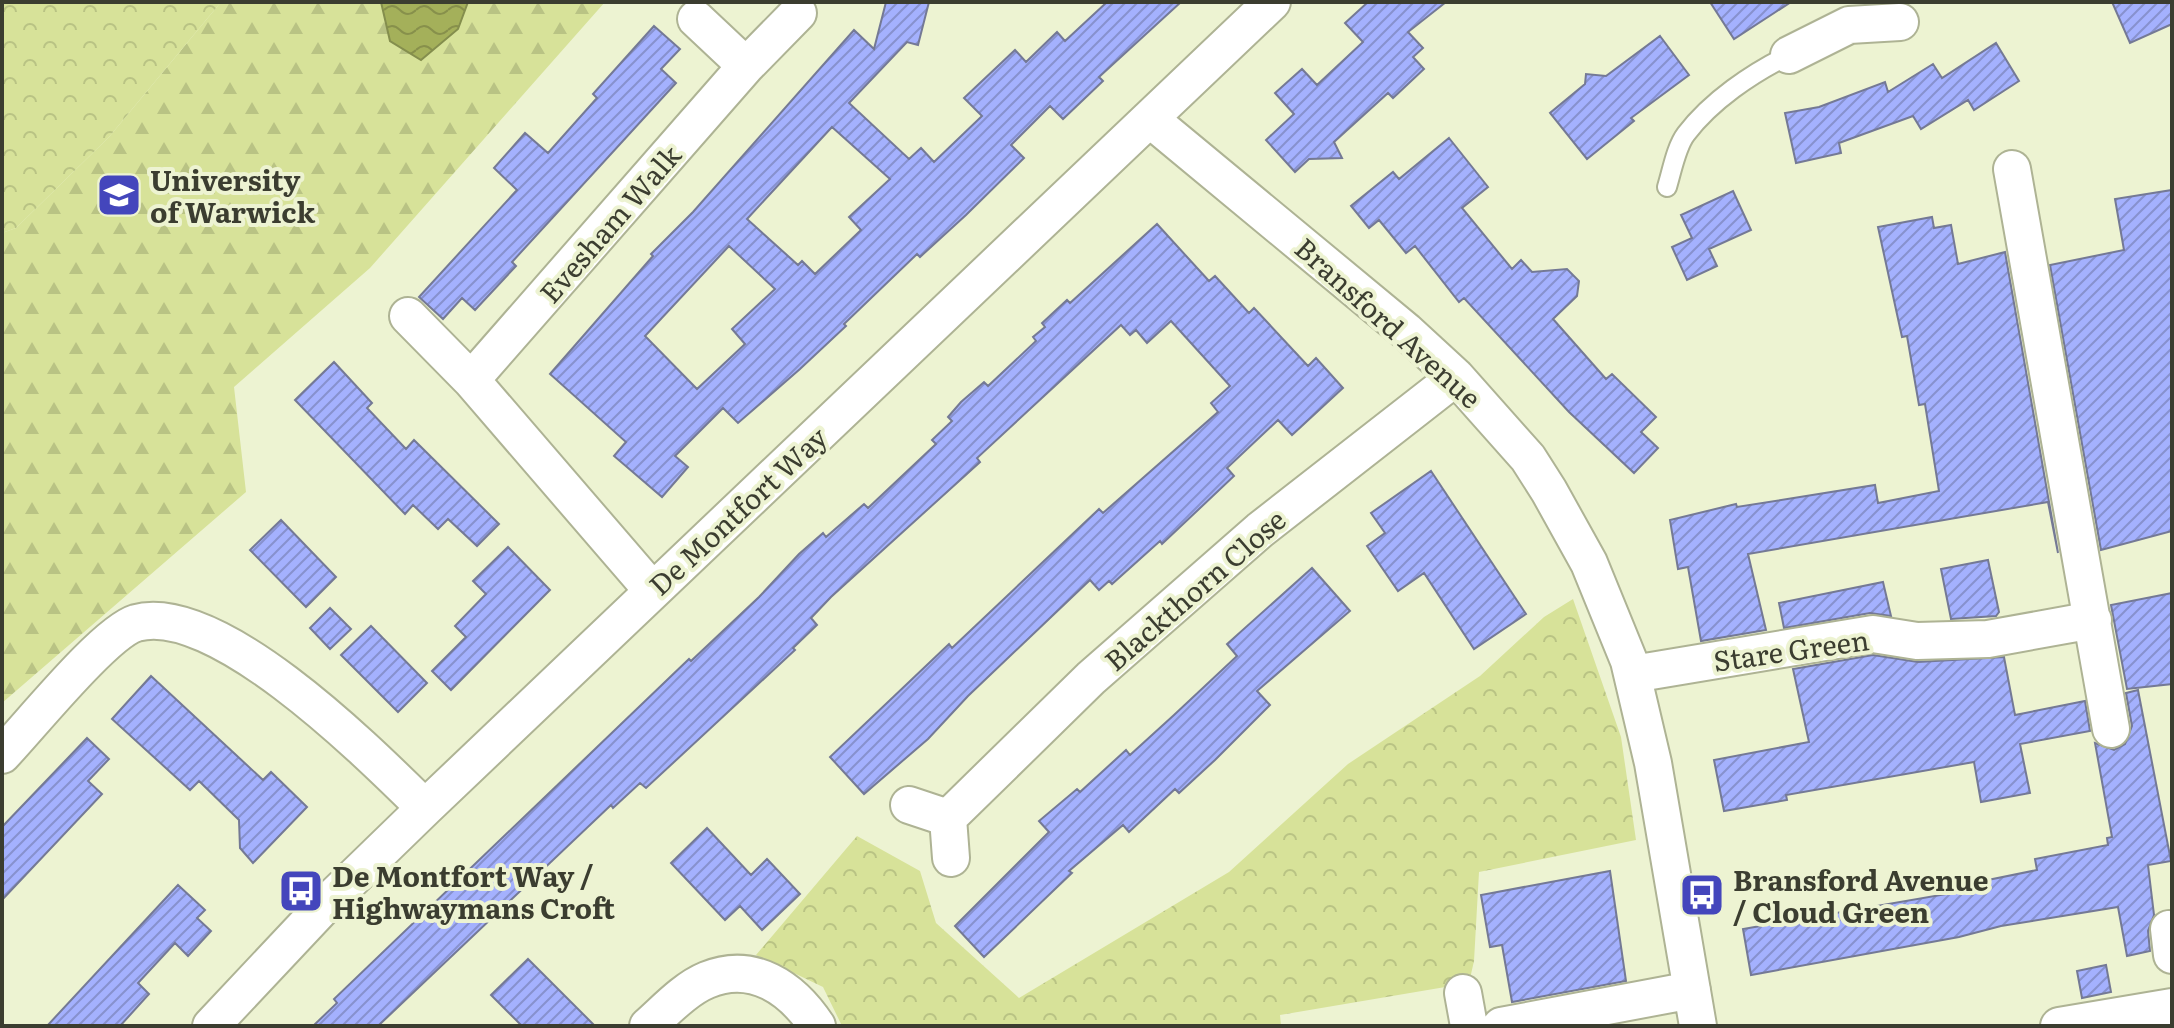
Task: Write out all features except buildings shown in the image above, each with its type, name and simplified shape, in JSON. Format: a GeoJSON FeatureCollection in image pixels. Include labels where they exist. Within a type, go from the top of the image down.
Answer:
{"type":"FeatureCollection","features":[{"type":"Feature","properties":{"kind":"street","name":"De Montfort Way"},"geometry":{"type":"LineString","coordinates":[[211,1026],[321,909],[425,808],[1272,2]]}},
{"type":"Feature","properties":{"kind":"street","name":"Evesham Walk"},"geometry":{"type":"LineString","coordinates":[[471,380],[746,66],[798,13]]}},
{"type":"Feature","properties":{"kind":"street"},"geometry":{"type":"LineString","coordinates":[[1789,55],[1845,13],[1900,22]]}},
{"type":"Feature","properties":{"kind":"street"},"geometry":{"type":"LineString","coordinates":[[696,19],[746,66]]}},
{"type":"Feature","properties":{"kind":"street","name":"Bransford Avenue"},"geometry":{"type":"LineString","coordinates":[[1150,119],[1406,331],[1456,377],[1520,448],[1549,491],[1597,582],[1633,674],[1653,763],[1698,1026]]}},
{"type":"Feature","properties":{"kind":"street"},"geometry":{"type":"LineString","coordinates":[[2012,169],[2111,729]]}},
{"type":"Feature","properties":{"kind":"street"},"geometry":{"type":"LineString","coordinates":[[408,316],[471,380],[652,590]]}},
{"type":"Feature","properties":{"kind":"street","name":"Blackthorn Close"},"geometry":{"type":"LineString","coordinates":[[948,818],[1091,678],[1260,530],[1456,377]]}},
{"type":"Feature","properties":{"kind":"street","name":"Stare Green"},"geometry":{"type":"LineString","coordinates":[[1633,674],[1873,634],[1917,641],[1988,639],[2093,620]]}},
{"type":"Feature","properties":{"kind":"street"},"geometry":{"type":"LineString","coordinates":[[2,755],[111,638],[137,623],[186,624],[276,675],[351,736],[425,808]]}},
{"type":"Feature","properties":{"kind":"street"},"geometry":{"type":"LineString","coordinates":[[909,805],[948,818],[951,858]]}},
{"type":"Feature","properties":{"kind":"street"},"geometry":{"type":"LineString","coordinates":[[648,1026],[705,981],[735,973],[764,977],[777,985],[800,1001],[817,1026]]}},
{"type":"Feature","properties":{"kind":"street"},"geometry":{"type":"LineString","coordinates":[[1501,1026],[1692,990]]}},
{"type":"Feature","properties":{"kind":"street"},"geometry":{"type":"LineString","coordinates":[[2059,1026],[2172,1007]]}},
{"type":"Feature","properties":{"kind":"lane"},"geometry":{"type":"LineString","coordinates":[[1667,187],[1684,135],[1762,68],[1789,55]]}},
{"type":"Feature","properties":{"kind":"green space"},"geometry":{"type":"Polygon","coordinates":[[[2,2],[221,2],[109,137],[16,228],[2,233],[2,2]]]}},
{"type":"Feature","properties":{"kind":"green space"},"geometry":{"type":"Polygon","coordinates":[[[221,2],[605,2],[370,268],[234,387],[246,492],[2,703],[2,233],[16,228],[109,137],[221,2]]]}},
{"type":"Feature","properties":{"kind":"green space"},"geometry":{"type":"Polygon","coordinates":[[[1573,599],[1621,737],[1636,840],[1479,872],[1474,961],[1469,983],[1280,1015],[1281,1026],[842,1026],[823,987],[756,955],[857,836],[920,871],[936,923],[1019,998],[1229,872],[1348,764],[1480,676],[1544,617],[1573,599]]]}},
{"type":"Feature","properties":{"kind":"water"},"geometry":{"type":"Polygon","coordinates":[[[381,2],[468,2],[458,29],[421,60],[390,41],[381,2]]]}},
{"type":"Feature","properties":{"kind":"place","name":"University of Warwick"},"geometry":{"type":"Point","coordinates":[119,195]}},
{"type":"Feature","properties":{"kind":"place","name":"De Montfort Way / Highwaymans Croft"},"geometry":{"type":"Point","coordinates":[301,891]}},
{"type":"Feature","properties":{"kind":"place","name":"Bransford Avenue / Cloud Green"},"geometry":{"type":"Point","coordinates":[1702,895]}}]}
